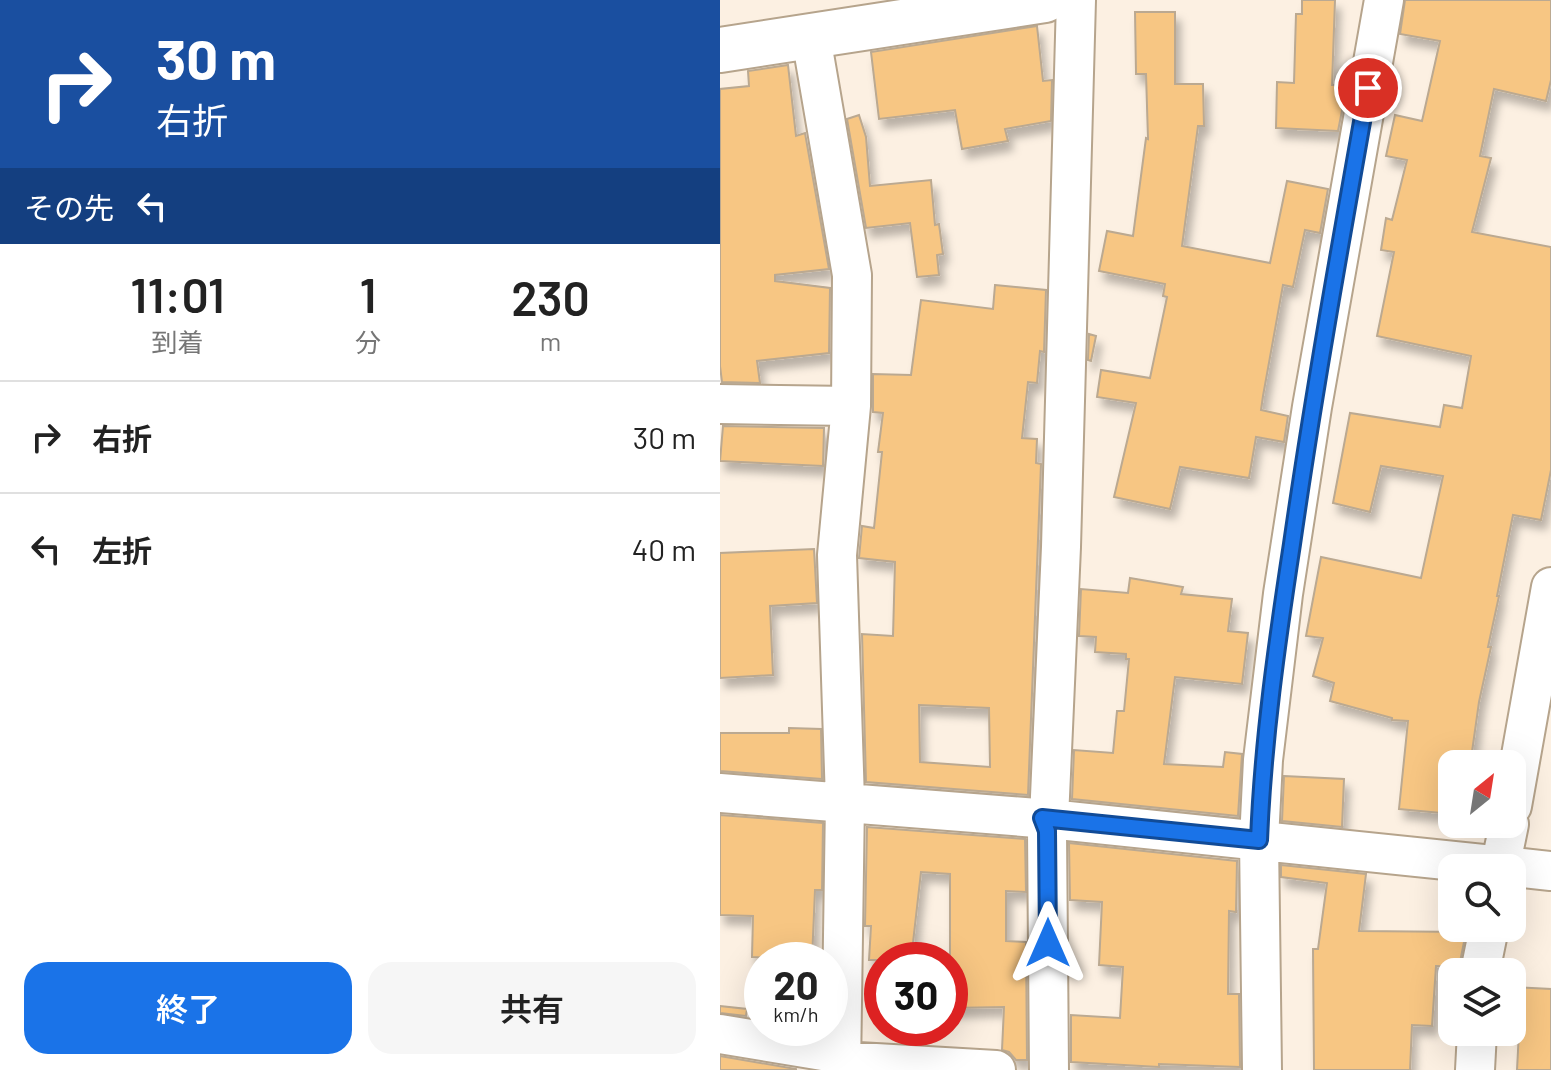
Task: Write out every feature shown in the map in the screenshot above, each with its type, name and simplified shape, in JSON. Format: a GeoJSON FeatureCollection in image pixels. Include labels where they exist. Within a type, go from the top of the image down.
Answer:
{"type":"FeatureCollection","features":[{"type":"Feature","properties":{"kind":"main road"},"geometry":{"type":"LineString","coordinates":[[720,50],[811,37],[959,7],[1045,0]]}},
{"type":"Feature","properties":{"kind":"street"},"geometry":{"type":"LineString","coordinates":[[1049,1070],[1045,818],[1060,555],[1076,0]]}},
{"type":"Feature","properties":{"kind":"street"},"geometry":{"type":"LineString","coordinates":[[1262,1070],[1259,840],[1263,760],[1283,594],[1312,407],[1384,0]]}},
{"type":"Feature","properties":{"kind":"street"},"geometry":{"type":"LineString","coordinates":[[811,37],[852,275],[851,406],[837,555],[845,801],[841,1062]]}},
{"type":"Feature","properties":{"kind":"street"},"geometry":{"type":"LineString","coordinates":[[720,404],[851,406]]}},
{"type":"Feature","properties":{"kind":"street"},"geometry":{"type":"LineString","coordinates":[[1526,760],[1541,710],[1551,590]]}},
{"type":"Feature","properties":{"kind":"street"},"geometry":{"type":"LineString","coordinates":[[720,793],[1045,818],[1438,858]]}},
{"type":"Feature","properties":{"kind":"street"},"geometry":{"type":"LineString","coordinates":[[1526,867],[1551,871]]}},
{"type":"Feature","properties":{"kind":"street"},"geometry":{"type":"LineString","coordinates":[[720,1034],[841,1062],[996,1070]]}},
{"type":"Feature","properties":{"kind":"street"},"geometry":{"type":"LineString","coordinates":[[1475,1070],[1476,1046]]}},
{"type":"Feature","properties":{"kind":"building"},"geometry":{"type":"Polygon","coordinates":[[[1302,0],[1335,0],[1332,85],[1347,85],[1338,131],[1276,128],[1277,82],[1294,83],[1296,14],[1302,14],[1302,0]]]}},
{"type":"Feature","properties":{"kind":"building"},"geometry":{"type":"Polygon","coordinates":[[[1405,0],[1551,0],[1551,80],[1546,101],[1494,89],[1480,156],[1491,158],[1472,232],[1551,247],[1551,470],[1541,520],[1513,515],[1472,750],[1438,750],[1438,813],[1399,809],[1408,721],[1392,720],[1330,701],[1334,683],[1313,676],[1323,638],[1306,636],[1321,557],[1421,578],[1443,476],[1381,466],[1370,512],[1333,503],[1350,413],[1440,427],[1444,405],[1462,408],[1471,356],[1377,336],[1394,252],[1381,250],[1386,218],[1392,220],[1407,160],[1386,156],[1395,115],[1422,121],[1440,41],[1400,34],[1405,0]]]}},
{"type":"Feature","properties":{"kind":"building"},"geometry":{"type":"Polygon","coordinates":[[[1135,12],[1175,12],[1175,84],[1203,84],[1204,126],[1198,126],[1182,246],[1270,263],[1287,181],[1328,189],[1320,233],[1305,230],[1293,287],[1283,285],[1263,396],[1261,410],[1288,416],[1284,442],[1256,437],[1249,478],[1180,467],[1170,509],[1114,497],[1136,403],[1097,397],[1101,370],[1150,378],[1167,297],[1163,296],[1165,284],[1099,271],[1107,231],[1133,236],[1148,139],[1146,74],[1136,74],[1135,12]]]}},
{"type":"Feature","properties":{"kind":"building"},"geometry":{"type":"Polygon","coordinates":[[[1037,26],[1043,81],[1052,80],[1051,121],[1005,129],[1008,141],[962,149],[955,110],[879,119],[871,52],[1037,26]]]}},
{"type":"Feature","properties":{"kind":"building"},"geometry":{"type":"Polygon","coordinates":[[[788,65],[796,136],[805,133],[829,269],[775,275],[775,281],[830,288],[829,353],[757,361],[760,383],[722,382],[720,89],[749,86],[748,71],[788,65]]]}},
{"type":"Feature","properties":{"kind":"building"},"geometry":{"type":"Polygon","coordinates":[[[859,115],[866,137],[870,186],[931,180],[935,225],[939,224],[943,254],[937,255],[939,275],[917,277],[910,223],[866,228],[847,119],[859,115]]]}},
{"type":"Feature","properties":{"kind":"building"},"geometry":{"type":"Polygon","coordinates":[[[995,285],[1046,290],[1044,352],[1040,351],[1037,383],[1028,382],[1022,438],[1037,439],[1036,463],[1041,464],[1028,795],[866,782],[862,634],[893,636],[895,562],[859,558],[862,526],[874,528],[882,452],[878,452],[883,413],[873,412],[873,374],[911,375],[921,300],[993,309],[995,285]],[[919,705],[920,762],[990,767],[989,708],[919,705]]]}},
{"type":"Feature","properties":{"kind":"building"},"geometry":{"type":"Polygon","coordinates":[[[1089,334],[1096,336],[1091,361],[1088,360],[1089,334]]]}},
{"type":"Feature","properties":{"kind":"building"},"geometry":{"type":"Polygon","coordinates":[[[723,426],[824,428],[823,466],[720,461],[723,426]]]}},
{"type":"Feature","properties":{"kind":"building"},"geometry":{"type":"Polygon","coordinates":[[[814,549],[817,603],[770,606],[773,675],[720,678],[720,553],[814,549]]]}},
{"type":"Feature","properties":{"kind":"building"},"geometry":{"type":"Polygon","coordinates":[[[1130,578],[1183,587],[1181,594],[1232,599],[1228,631],[1248,633],[1242,684],[1175,677],[1164,764],[1223,767],[1225,752],[1242,754],[1238,816],[1072,799],[1074,750],[1113,753],[1117,711],[1124,711],[1129,659],[1126,659],[1126,654],[1095,652],[1096,637],[1079,636],[1081,589],[1128,593],[1130,578]]]}},
{"type":"Feature","properties":{"kind":"building"},"geometry":{"type":"Polygon","coordinates":[[[789,728],[821,729],[822,779],[720,771],[720,733],[789,733],[789,728]]]}},
{"type":"Feature","properties":{"kind":"building"},"geometry":{"type":"Polygon","coordinates":[[[1284,776],[1344,779],[1342,827],[1282,821],[1284,776]]]}},
{"type":"Feature","properties":{"kind":"building"},"geometry":{"type":"Polygon","coordinates":[[[720,815],[823,823],[822,890],[815,890],[813,942],[752,942],[753,916],[720,915],[720,815]]]}},
{"type":"Feature","properties":{"kind":"building"},"geometry":{"type":"Polygon","coordinates":[[[867,827],[1025,839],[1026,892],[1006,891],[1006,941],[1026,942],[1027,1060],[1016,1060],[1009,1052],[1002,1050],[1004,1007],[968,1008],[968,942],[950,942],[950,874],[921,872],[913,942],[870,942],[871,926],[865,926],[867,827]]]}},
{"type":"Feature","properties":{"kind":"building"},"geometry":{"type":"Polygon","coordinates":[[[1069,843],[1237,861],[1236,912],[1229,911],[1228,994],[1239,994],[1240,1067],[1071,1062],[1071,1015],[1120,1018],[1123,967],[1099,965],[1102,902],[1070,900],[1069,843]]]}},
{"type":"Feature","properties":{"kind":"building"},"geometry":{"type":"Polygon","coordinates":[[[1281,865],[1366,874],[1359,931],[1438,932],[1438,942],[1464,942],[1461,958],[1438,958],[1432,1026],[1412,1025],[1410,1070],[1314,1070],[1313,949],[1318,949],[1327,883],[1281,877],[1281,865]]]}},
{"type":"Feature","properties":{"kind":"building"},"geometry":{"type":"Polygon","coordinates":[[[1526,988],[1551,989],[1551,1070],[1517,1070],[1518,1046],[1526,1046],[1526,988]]]}},
{"type":"Feature","properties":{"kind":"building"},"geometry":{"type":"Polygon","coordinates":[[[720,1006],[744,1009],[744,1016],[720,1013],[720,1006]]]}},
{"type":"Feature","properties":{"kind":"building"},"geometry":{"type":"Polygon","coordinates":[[[720,1056],[796,1069],[796,1070],[720,1070],[720,1056]]]}},
{"type":"Feature","properties":{"kind":"route"},"geometry":{"type":"LineString","coordinates":[[1048,943],[1047,831],[1042,818],[1259,840],[1263,760],[1283,594],[1368,88]]}}]}
